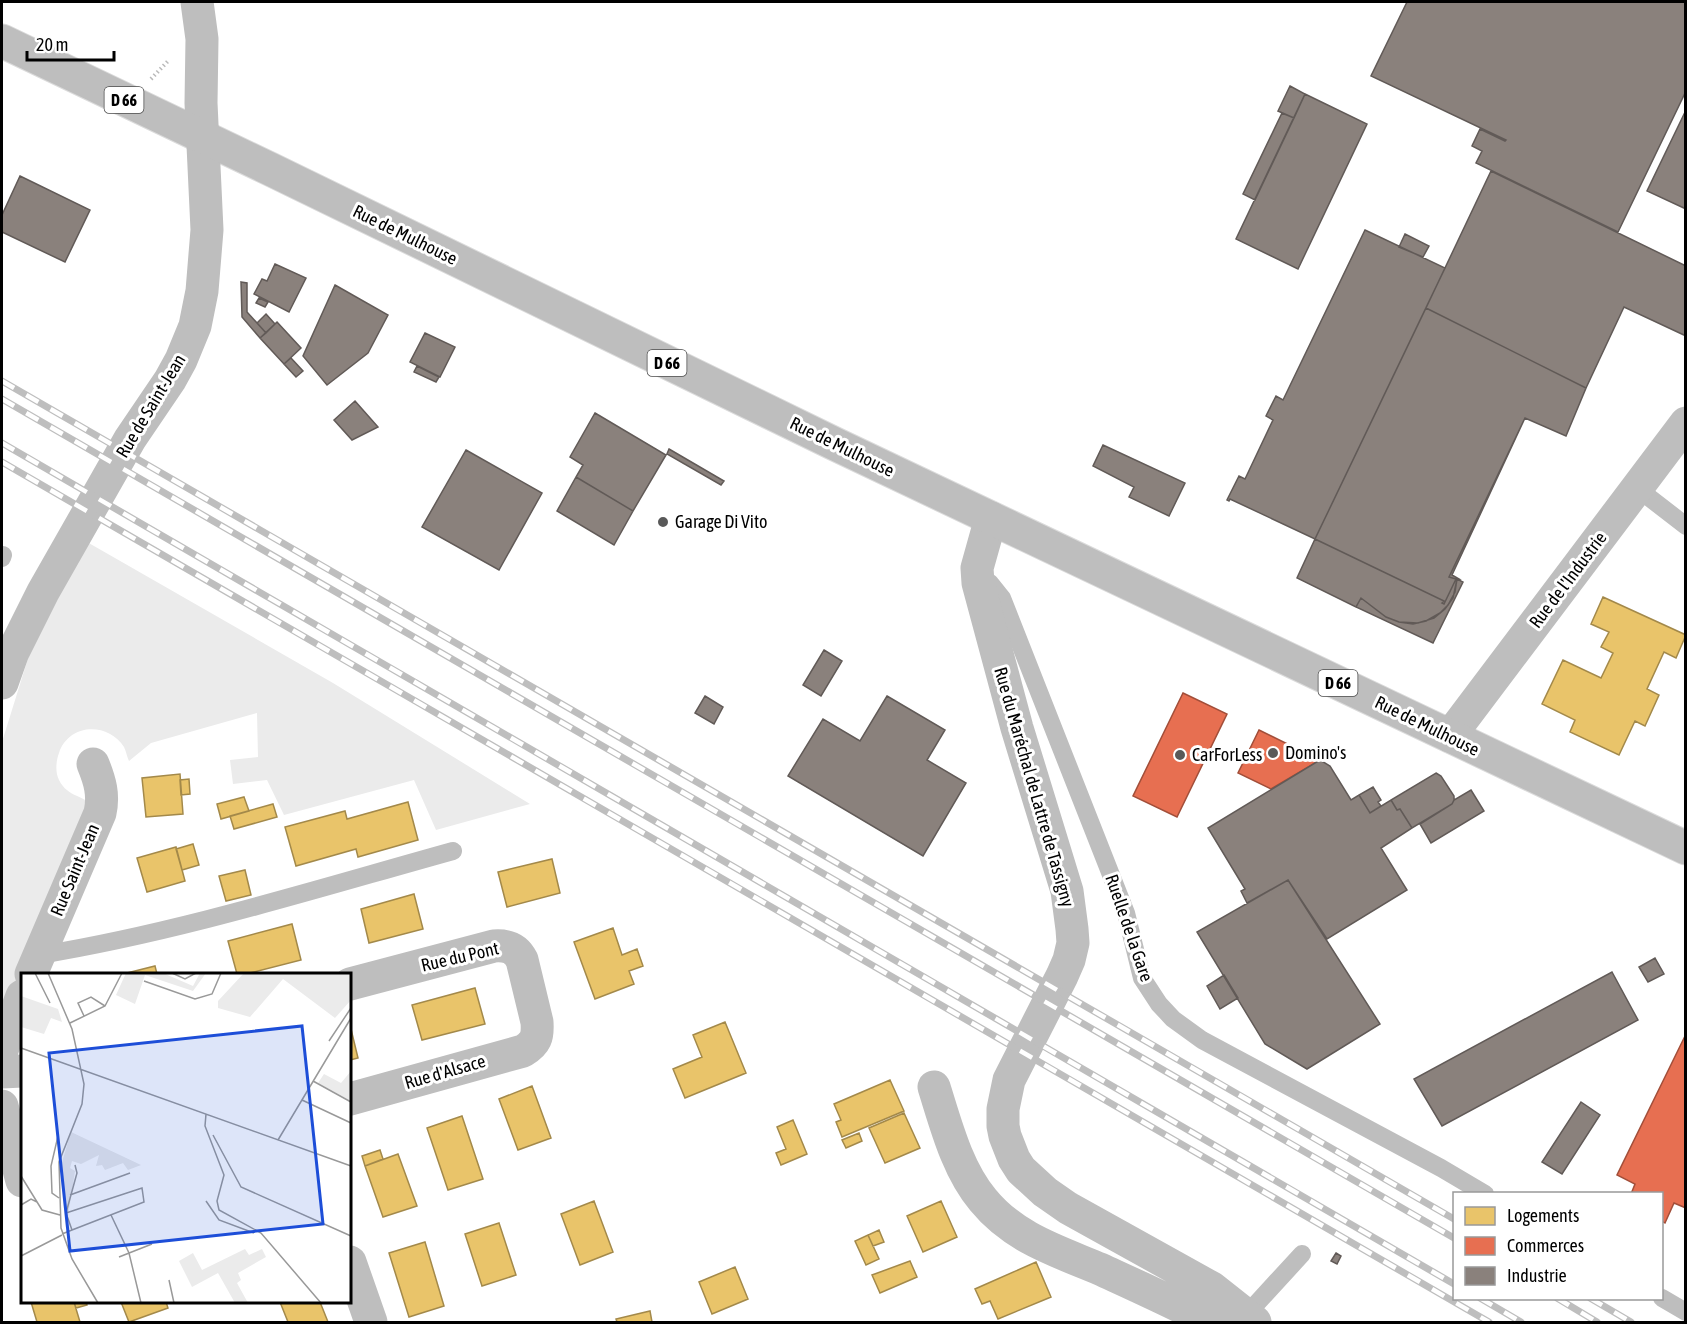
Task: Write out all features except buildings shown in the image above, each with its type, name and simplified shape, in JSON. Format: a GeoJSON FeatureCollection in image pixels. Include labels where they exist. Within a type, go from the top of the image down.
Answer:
{"type":"FeatureCollection","features":[{"type":"Feature","properties":{"kind":"street","name":"Rue de Saint-Jean"},"geometry":{"type":"LineString","coordinates":[[2,683],[12,652],[27,622],[130,439],[176,370],[195,326],[202,291],[207,230],[201,102],[202,39],[197,2]]}},
{"type":"Feature","properties":{"kind":"street","name":"Rue de Mulhouse"},"geometry":{"type":"LineString","coordinates":[[2,41],[203,136],[825,439],[1686,848]]}},
{"type":"Feature","properties":{"kind":"street","name":"Rue de l'Industrie"},"geometry":{"type":"LineString","coordinates":[[1449,736],[1686,423]]}},
{"type":"Feature","properties":{"kind":"street"},"geometry":{"type":"LineString","coordinates":[[977,574],[979,558],[991,518]]}},
{"type":"Feature","properties":{"kind":"street","name":"Rue du Maréchal de Lattre de Tassigny"},"geometry":{"type":"LineString","coordinates":[[977,574],[980,594],[1017,728],[1067,891],[1073,943],[1062,976],[1008,1080],[1003,1126],[1009,1149],[1021,1170],[1045,1192],[1068,1208],[1212,1288],[1251,1319]]}},
{"type":"Feature","properties":{"kind":"street","name":"Rue Saint-Jean"},"geometry":{"type":"LineString","coordinates":[[36,965],[100,813],[102,795],[93,764]]}},
{"type":"Feature","properties":{"kind":"street","name":"Rue du Pont"},"geometry":{"type":"LineString","coordinates":[[351,984],[494,946],[511,947],[518,952],[522,960],[537,1022],[536,1038]]}},
{"type":"Feature","properties":{"kind":"street"},"geometry":{"type":"LineString","coordinates":[[2,1050],[21,999]]}},
{"type":"Feature","properties":{"kind":"street","name":"Rue d'Alsace"},"geometry":{"type":"LineString","coordinates":[[351,1099],[523,1051],[531,1046],[536,1038]]}},
{"type":"Feature","properties":{"kind":"street"},"geometry":{"type":"LineString","coordinates":[[2,1072],[21,1071]]}},
{"type":"Feature","properties":{"kind":"street"},"geometry":{"type":"LineString","coordinates":[[934,1088],[958,1157],[970,1180],[981,1199],[1008,1226],[1044,1247],[1183,1307],[1211,1323]]}},
{"type":"Feature","properties":{"kind":"street"},"geometry":{"type":"LineString","coordinates":[[2,1106],[21,1177]]}},
{"type":"Feature","properties":{"kind":"street"},"geometry":{"type":"LineString","coordinates":[[2,1196],[21,1190]]}},
{"type":"Feature","properties":{"kind":"street"},"geometry":{"type":"LineString","coordinates":[[351,1265],[371,1323]]}},
{"type":"Feature","properties":{"kind":"lane"},"geometry":{"type":"LineString","coordinates":[[1637,488],[1686,526]]}},
{"type":"Feature","properties":{"kind":"lane","name":"Ruelle de la Gare"},"geometry":{"type":"LineString","coordinates":[[977,574],[990,583],[1002,598],[1126,913],[1142,978],[1159,1004],[1173,1019],[1202,1040],[1482,1192]]}},
{"type":"Feature","properties":{"kind":"lane"},"geometry":{"type":"LineString","coordinates":[[36,965],[453,850]]}},
{"type":"Feature","properties":{"kind":"lane"},"geometry":{"type":"LineString","coordinates":[[1251,1319],[1302,1254]]}},
{"type":"Feature","properties":{"kind":"lane"},"geometry":{"type":"LineString","coordinates":[[1663,1299],[1686,1312]]}},
{"type":"Feature","properties":{"kind":"shaded area"},"geometry":{"type":"Polygon","coordinates":[[[87,542],[333,683],[530,804],[436,830],[414,780],[284,815],[267,780],[233,784],[230,760],[258,757],[257,713],[151,743],[129,761],[124,747],[108,733],[89,729],[80,731],[64,743],[57,759],[57,774],[67,790],[90,805],[2,1016],[2,742],[30,652],[87,542]]]}},
{"type":"Feature","properties":{"kind":"railway"},"geometry":{"type":"LineString","coordinates":[[2,381],[1453,1218]]}},
{"type":"Feature","properties":{"kind":"railway"},"geometry":{"type":"LineString","coordinates":[[2,399],[1453,1237]]}},
{"type":"Feature","properties":{"kind":"railway"},"geometry":{"type":"LineString","coordinates":[[2,443],[1453,1283]]}},
{"type":"Feature","properties":{"kind":"railway"},"geometry":{"type":"LineString","coordinates":[[2,462],[1489,1322]]}},
{"type":"Feature","properties":{"kind":"railway"},"geometry":{"type":"LineString","coordinates":[[1483,1300],[1521,1322]]}},
{"type":"Feature","properties":{"kind":"railway"},"geometry":{"type":"LineString","coordinates":[[1560,1300],[1597,1322]]}},
{"type":"Feature","properties":{"kind":"railway"},"geometry":{"type":"LineString","coordinates":[[1593,1300],[1631,1322]]}},
{"type":"Feature","properties":{"kind":"place","name":"Garage Di Vito"},"geometry":{"type":"Point","coordinates":[663,522]}},
{"type":"Feature","properties":{"kind":"place","name":"Domino's"},"geometry":{"type":"Point","coordinates":[1273,753]}},
{"type":"Feature","properties":{"kind":"place","name":"CarForLess"},"geometry":{"type":"Point","coordinates":[1180,755]}}]}
